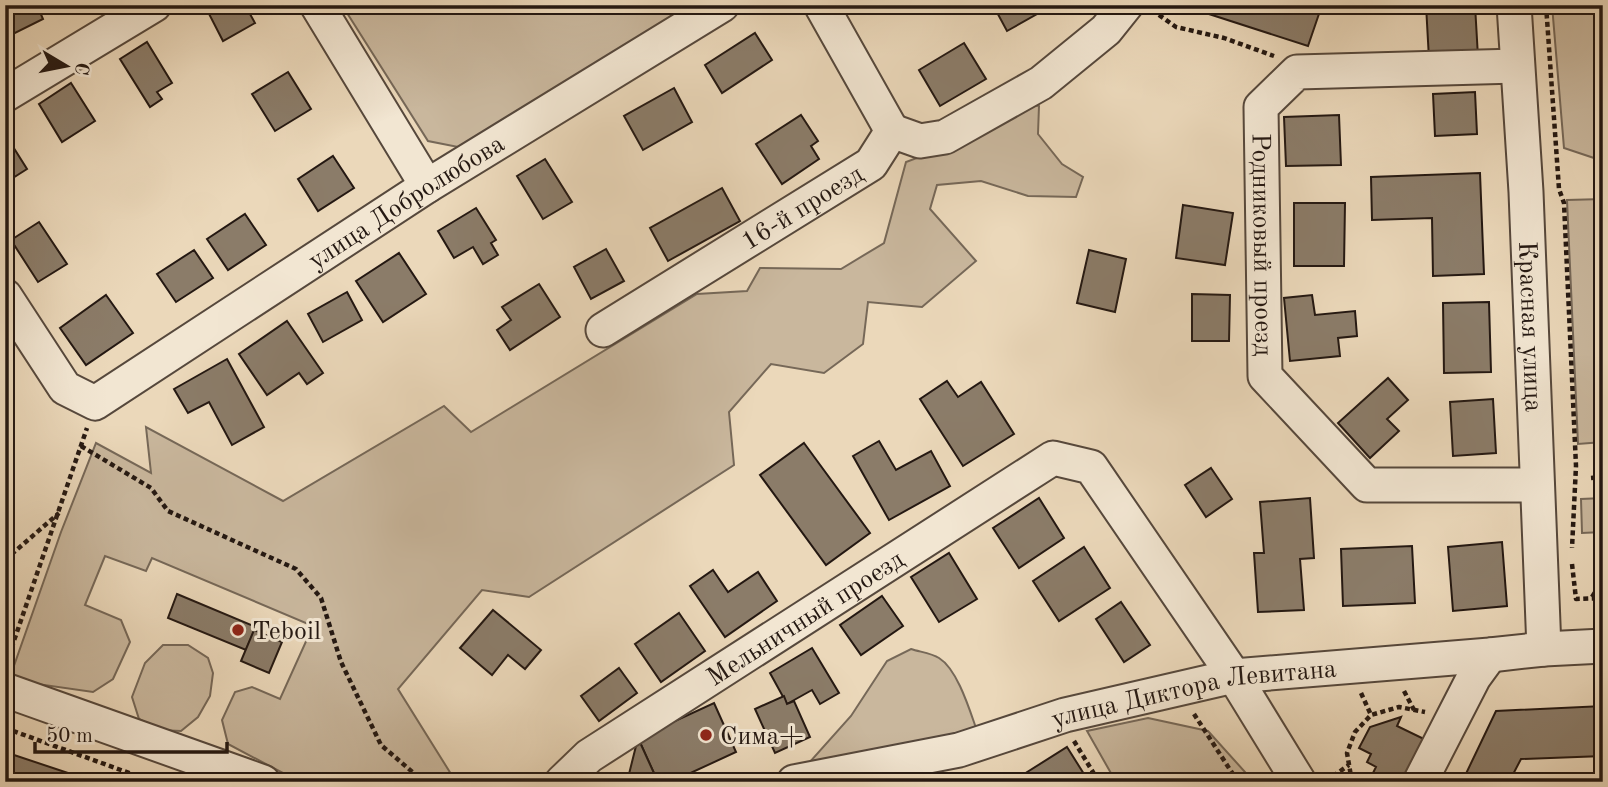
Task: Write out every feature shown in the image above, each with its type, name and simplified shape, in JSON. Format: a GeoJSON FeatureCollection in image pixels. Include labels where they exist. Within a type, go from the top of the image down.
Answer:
{"type":"FeatureCollection","features":[{"type":"Feature","properties":{"kind":"street"},"geometry":{"type":"LineString","coordinates":[[5,95],[154,5]]}},
{"type":"Feature","properties":{"kind":"street"},"geometry":{"type":"LineString","coordinates":[[317,5],[427,186]]}},
{"type":"Feature","properties":{"kind":"street","name":"улица Добролюбова"},"geometry":{"type":"LineString","coordinates":[[95,403],[427,186],[722,5]]}},
{"type":"Feature","properties":{"kind":"street"},"geometry":{"type":"LineString","coordinates":[[821,5],[892,131],[920,141],[945,137],[1041,83],[1106,30],[1126,5]]}},
{"type":"Feature","properties":{"kind":"street","name":"Красная улица"},"geometry":{"type":"LineString","coordinates":[[1514,5],[1526,192],[1544,649]]}},
{"type":"Feature","properties":{"kind":"street"},"geometry":{"type":"LineString","coordinates":[[1297,72],[1517,66]]}},
{"type":"Feature","properties":{"kind":"street","name":"Родниковый проезд"},"geometry":{"type":"LineString","coordinates":[[1297,72],[1261,107],[1265,376],[1367,485],[1537,485]]}},
{"type":"Feature","properties":{"kind":"street","name":"16-й проезд"},"geometry":{"type":"LineString","coordinates":[[603,330],[871,164],[892,131]]}},
{"type":"Feature","properties":{"kind":"street"},"geometry":{"type":"LineString","coordinates":[[5,296],[65,388],[95,403]]}},
{"type":"Feature","properties":{"kind":"street","name":"Мельничный проезд"},"geometry":{"type":"LineString","coordinates":[[562,782],[589,756],[1053,458],[1091,467],[1234,676]]}},
{"type":"Feature","properties":{"kind":"street","name":"улица Диктора Левитана"},"geometry":{"type":"LineString","coordinates":[[794,782],[959,750],[1065,715],[1234,676],[1603,646]]}},
{"type":"Feature","properties":{"kind":"street"},"geometry":{"type":"LineString","coordinates":[[1420,782],[1474,677],[1490,655]]}},
{"type":"Feature","properties":{"kind":"street"},"geometry":{"type":"LineString","coordinates":[[6,668],[263,782]]}},
{"type":"Feature","properties":{"kind":"street"},"geometry":{"type":"LineString","coordinates":[[1234,676],[1299,782]]}},
{"type":"Feature","properties":{"kind":"path"},"geometry":{"type":"LineString","coordinates":[[1145,5],[1176,27],[1224,38],[1276,57],[1297,72]]}},
{"type":"Feature","properties":{"kind":"path"},"geometry":{"type":"LineString","coordinates":[[1546,5],[1559,189],[1564,202],[1576,466],[1572,554],[1576,599],[1603,598]]}},
{"type":"Feature","properties":{"kind":"path"},"geometry":{"type":"LineString","coordinates":[[6,668],[95,403]]}},
{"type":"Feature","properties":{"kind":"path"},"geometry":{"type":"LineString","coordinates":[[81,446],[151,488],[168,511],[296,569],[321,598],[341,662],[381,745],[424,782]]}},
{"type":"Feature","properties":{"kind":"path"},"geometry":{"type":"LineString","coordinates":[[1591,478],[1603,477]]}},
{"type":"Feature","properties":{"kind":"path"},"geometry":{"type":"LineString","coordinates":[[5,560],[60,512]]}},
{"type":"Feature","properties":{"kind":"path"},"geometry":{"type":"LineString","coordinates":[[1592,598],[1603,580]]}},
{"type":"Feature","properties":{"kind":"path"},"geometry":{"type":"LineString","coordinates":[[1400,684],[1414,710]]}},
{"type":"Feature","properties":{"kind":"path"},"geometry":{"type":"LineString","coordinates":[[1359,687],[1371,715]]}},
{"type":"Feature","properties":{"kind":"path"},"geometry":{"type":"LineString","coordinates":[[1352,782],[1347,753],[1355,732],[1371,715],[1399,707],[1454,719]]}},
{"type":"Feature","properties":{"kind":"path"},"geometry":{"type":"LineString","coordinates":[[1194,713],[1238,782]]}},
{"type":"Feature","properties":{"kind":"path"},"geometry":{"type":"LineString","coordinates":[[5,728],[154,782]]}},
{"type":"Feature","properties":{"kind":"path"},"geometry":{"type":"LineString","coordinates":[[1061,744],[1073,740],[1099,782]]}},
{"type":"Feature","properties":{"kind":"path"},"geometry":{"type":"LineString","coordinates":[[1325,782],[1349,765]]}},
{"type":"Feature","properties":{"kind":"shaded area"},"geometry":{"type":"Polygon","coordinates":[[[342,5],[691,5],[458,147],[428,141],[342,5]]]}},
{"type":"Feature","properties":{"kind":"shaded area"},"geometry":{"type":"Polygon","coordinates":[[[1552,5],[1603,5],[1603,161],[1564,148],[1552,5]]]}},
{"type":"Feature","properties":{"kind":"shaded area"},"geometry":{"type":"Polygon","coordinates":[[[1025,104],[1039,106],[1038,134],[1062,164],[1083,177],[1076,197],[1028,196],[981,181],[937,185],[930,209],[976,261],[922,307],[868,302],[863,344],[824,373],[771,364],[729,412],[734,465],[529,597],[482,590],[398,689],[456,782],[300,782],[228,744],[222,720],[235,692],[252,687],[280,699],[313,626],[152,558],[146,571],[105,556],[85,605],[121,620],[130,642],[113,679],[93,692],[9,680],[61,532],[96,443],[151,473],[146,427],[283,501],[444,406],[471,432],[697,294],[747,291],[760,268],[841,269],[884,243],[906,162],[978,135],[1025,104]]]}},
{"type":"Feature","properties":{"kind":"shaded area"},"geometry":{"type":"Polygon","coordinates":[[[1603,199],[1603,442],[1578,444],[1567,200],[1603,199]]]}},
{"type":"Feature","properties":{"kind":"shaded area"},"geometry":{"type":"Polygon","coordinates":[[[1603,498],[1603,532],[1582,533],[1581,499],[1603,498]]]}},
{"type":"Feature","properties":{"kind":"shaded area"},"geometry":{"type":"Polygon","coordinates":[[[163,645],[188,645],[208,658],[213,673],[210,696],[198,717],[181,731],[159,730],[139,719],[132,697],[145,663],[163,645]]]}},
{"type":"Feature","properties":{"kind":"shaded area"},"geometry":{"type":"Polygon","coordinates":[[[911,649],[936,656],[945,663],[962,690],[976,728],[800,773],[851,716],[887,661],[911,649]]]}},
{"type":"Feature","properties":{"kind":"shaded area"},"geometry":{"type":"Polygon","coordinates":[[[1148,718],[1208,731],[1254,782],[1116,782],[1087,731],[1148,718]]]}},
{"type":"Feature","properties":{"kind":"building"},"geometry":{"type":"Polygon","coordinates":[[[5,5],[37,5],[43,19],[11,35],[5,24],[5,5]]]}},
{"type":"Feature","properties":{"kind":"building"},"geometry":{"type":"Polygon","coordinates":[[[216,5],[245,5],[255,23],[223,41],[207,10],[216,5]]]}},
{"type":"Feature","properties":{"kind":"building"},"geometry":{"type":"Polygon","coordinates":[[[993,5],[1053,5],[1007,31],[993,5]]]}},
{"type":"Feature","properties":{"kind":"building"},"geometry":{"type":"Polygon","coordinates":[[[1181,5],[1322,5],[1308,46],[1181,5]]]}},
{"type":"Feature","properties":{"kind":"building"},"geometry":{"type":"Polygon","coordinates":[[[1426,5],[1475,5],[1478,57],[1429,59],[1426,5]]]}},
{"type":"Feature","properties":{"kind":"building"},"geometry":{"type":"Polygon","coordinates":[[[755,33],[772,60],[722,93],[705,65],[755,33]]]}},
{"type":"Feature","properties":{"kind":"building"},"geometry":{"type":"Polygon","coordinates":[[[147,42],[172,83],[157,92],[162,99],[150,107],[120,59],[147,42]]]}},
{"type":"Feature","properties":{"kind":"building"},"geometry":{"type":"Polygon","coordinates":[[[964,43],[986,79],[940,106],[919,70],[964,43]]]}},
{"type":"Feature","properties":{"kind":"building"},"geometry":{"type":"Polygon","coordinates":[[[288,72],[311,109],[275,131],[252,94],[288,72]]]}},
{"type":"Feature","properties":{"kind":"building"},"geometry":{"type":"Polygon","coordinates":[[[71,83],[95,121],[62,142],[39,104],[71,83]]]}},
{"type":"Feature","properties":{"kind":"building"},"geometry":{"type":"Polygon","coordinates":[[[674,88],[692,122],[643,150],[624,116],[674,88]]]}},
{"type":"Feature","properties":{"kind":"building"},"geometry":{"type":"Polygon","coordinates":[[[1475,92],[1477,134],[1435,136],[1433,94],[1475,92]]]}},
{"type":"Feature","properties":{"kind":"building"},"geometry":{"type":"Polygon","coordinates":[[[801,115],[818,141],[811,146],[819,159],[782,184],[756,144],[801,115]]]}},
{"type":"Feature","properties":{"kind":"building"},"geometry":{"type":"Polygon","coordinates":[[[1339,115],[1341,165],[1286,166],[1284,117],[1339,115]]]}},
{"type":"Feature","properties":{"kind":"building"},"geometry":{"type":"Polygon","coordinates":[[[5,134],[27,169],[5,183],[5,134]]]}},
{"type":"Feature","properties":{"kind":"building"},"geometry":{"type":"Polygon","coordinates":[[[333,156],[354,188],[318,211],[298,179],[333,156]]]}},
{"type":"Feature","properties":{"kind":"building"},"geometry":{"type":"Polygon","coordinates":[[[545,159],[572,202],[543,219],[517,176],[545,159]]]}},
{"type":"Feature","properties":{"kind":"building"},"geometry":{"type":"Polygon","coordinates":[[[1480,173],[1484,274],[1433,276],[1432,218],[1372,220],[1371,177],[1480,173]]]}},
{"type":"Feature","properties":{"kind":"building"},"geometry":{"type":"Polygon","coordinates":[[[722,188],[740,221],[668,261],[650,228],[722,188]]]}},
{"type":"Feature","properties":{"kind":"building"},"geometry":{"type":"Polygon","coordinates":[[[1294,203],[1345,203],[1344,266],[1294,266],[1294,203]]]}},
{"type":"Feature","properties":{"kind":"building"},"geometry":{"type":"Polygon","coordinates":[[[1183,205],[1233,213],[1225,265],[1176,258],[1183,205]]]}},
{"type":"Feature","properties":{"kind":"building"},"geometry":{"type":"Polygon","coordinates":[[[476,208],[496,240],[491,243],[498,255],[483,264],[473,247],[454,258],[438,231],[476,208]]]}},
{"type":"Feature","properties":{"kind":"building"},"geometry":{"type":"Polygon","coordinates":[[[245,214],[266,245],[228,270],[207,239],[245,214]]]}},
{"type":"Feature","properties":{"kind":"building"},"geometry":{"type":"Polygon","coordinates":[[[39,222],[67,264],[38,282],[11,240],[39,222]]]}},
{"type":"Feature","properties":{"kind":"building"},"geometry":{"type":"Polygon","coordinates":[[[606,249],[624,281],[591,299],[574,267],[606,249]]]}},
{"type":"Feature","properties":{"kind":"building"},"geometry":{"type":"Polygon","coordinates":[[[194,250],[213,278],[176,302],[157,274],[194,250]]]}},
{"type":"Feature","properties":{"kind":"building"},"geometry":{"type":"Polygon","coordinates":[[[1089,250],[1126,259],[1115,312],[1077,303],[1089,250]]]}},
{"type":"Feature","properties":{"kind":"building"},"geometry":{"type":"Polygon","coordinates":[[[399,253],[426,294],[383,322],[356,281],[399,253]]]}},
{"type":"Feature","properties":{"kind":"building"},"geometry":{"type":"Polygon","coordinates":[[[539,284],[560,317],[510,350],[497,330],[511,320],[502,307],[539,284]]]}},
{"type":"Feature","properties":{"kind":"building"},"geometry":{"type":"Polygon","coordinates":[[[347,292],[362,320],[323,342],[308,314],[347,292]]]}},
{"type":"Feature","properties":{"kind":"building"},"geometry":{"type":"Polygon","coordinates":[[[1192,294],[1230,295],[1229,341],[1192,341],[1192,294]]]}},
{"type":"Feature","properties":{"kind":"building"},"geometry":{"type":"Polygon","coordinates":[[[106,295],[133,333],[86,365],[60,328],[106,295]]]}},
{"type":"Feature","properties":{"kind":"building"},"geometry":{"type":"Polygon","coordinates":[[[1312,295],[1315,315],[1355,311],[1357,336],[1338,338],[1340,356],[1290,361],[1284,298],[1312,295]]]}},
{"type":"Feature","properties":{"kind":"building"},"geometry":{"type":"Polygon","coordinates":[[[1489,302],[1491,372],[1444,373],[1443,303],[1489,302]]]}},
{"type":"Feature","properties":{"kind":"building"},"geometry":{"type":"Polygon","coordinates":[[[287,321],[323,373],[307,384],[299,373],[267,395],[239,354],[287,321]]]}},
{"type":"Feature","properties":{"kind":"building"},"geometry":{"type":"Polygon","coordinates":[[[227,359],[264,427],[232,445],[209,402],[188,413],[174,389],[227,359]]]}},
{"type":"Feature","properties":{"kind":"building"},"geometry":{"type":"Polygon","coordinates":[[[1388,378],[1408,400],[1387,419],[1399,431],[1370,458],[1338,423],[1388,378]]]}},
{"type":"Feature","properties":{"kind":"building"},"geometry":{"type":"Polygon","coordinates":[[[947,381],[958,397],[981,382],[1014,434],[963,466],[920,399],[947,381]]]}},
{"type":"Feature","properties":{"kind":"building"},"geometry":{"type":"Polygon","coordinates":[[[1493,399],[1496,453],[1453,456],[1450,402],[1493,399]]]}},
{"type":"Feature","properties":{"kind":"building"},"geometry":{"type":"Polygon","coordinates":[[[879,441],[896,470],[931,451],[950,486],[889,520],[853,456],[879,441]]]}},
{"type":"Feature","properties":{"kind":"building"},"geometry":{"type":"Polygon","coordinates":[[[804,443],[870,533],[826,565],[760,475],[804,443]]]}},
{"type":"Feature","properties":{"kind":"building"},"geometry":{"type":"Polygon","coordinates":[[[1211,468],[1232,499],[1206,517],[1185,485],[1211,468]]]}},
{"type":"Feature","properties":{"kind":"building"},"geometry":{"type":"Polygon","coordinates":[[[1039,498],[1064,538],[1019,568],[993,528],[1039,498]]]}},
{"type":"Feature","properties":{"kind":"building"},"geometry":{"type":"Polygon","coordinates":[[[1310,498],[1314,558],[1300,559],[1304,610],[1258,612],[1254,553],[1264,553],[1260,502],[1310,498]]]}},
{"type":"Feature","properties":{"kind":"building"},"geometry":{"type":"Polygon","coordinates":[[[1502,542],[1507,606],[1453,611],[1448,547],[1502,542]]]}},
{"type":"Feature","properties":{"kind":"building"},"geometry":{"type":"Polygon","coordinates":[[[1412,546],[1415,603],[1343,606],[1341,549],[1412,546]]]}},
{"type":"Feature","properties":{"kind":"building"},"geometry":{"type":"Polygon","coordinates":[[[1084,547],[1110,588],[1059,621],[1033,581],[1084,547]]]}},
{"type":"Feature","properties":{"kind":"building"},"geometry":{"type":"Polygon","coordinates":[[[949,553],[977,599],[939,622],[911,577],[949,553]]]}},
{"type":"Feature","properties":{"kind":"building"},"geometry":{"type":"Polygon","coordinates":[[[713,570],[728,592],[758,572],[777,601],[725,637],[690,586],[713,570]]]}},
{"type":"Feature","properties":{"kind":"building"},"geometry":{"type":"Polygon","coordinates":[[[177,594],[256,627],[246,650],[168,618],[177,594]]]}},
{"type":"Feature","properties":{"kind":"building"},"geometry":{"type":"Polygon","coordinates":[[[882,596],[903,626],[861,655],[840,625],[882,596]]]}},
{"type":"Feature","properties":{"kind":"building"},"geometry":{"type":"Polygon","coordinates":[[[1121,602],[1150,645],[1124,662],[1096,619],[1121,602]]]}},
{"type":"Feature","properties":{"kind":"building"},"geometry":{"type":"Polygon","coordinates":[[[493,610],[541,650],[525,669],[508,655],[492,675],[460,648],[493,610]]]}},
{"type":"Feature","properties":{"kind":"building"},"geometry":{"type":"Polygon","coordinates":[[[679,613],[705,651],[661,682],[635,644],[679,613]]]}},
{"type":"Feature","properties":{"kind":"building"},"geometry":{"type":"Polygon","coordinates":[[[254,630],[282,642],[269,673],[241,661],[254,630]]]}},
{"type":"Feature","properties":{"kind":"building"},"geometry":{"type":"Polygon","coordinates":[[[812,648],[839,693],[820,704],[812,690],[787,704],[770,673],[812,648]]]}},
{"type":"Feature","properties":{"kind":"building"},"geometry":{"type":"Polygon","coordinates":[[[619,668],[637,693],[599,721],[581,696],[619,668]]]}},
{"type":"Feature","properties":{"kind":"building"},"geometry":{"type":"Polygon","coordinates":[[[784,696],[787,704],[794,701],[810,737],[775,753],[755,709],[784,696]]]}},
{"type":"Feature","properties":{"kind":"building"},"geometry":{"type":"Polygon","coordinates":[[[714,703],[736,752],[671,782],[658,782],[638,738],[714,703]]]}},
{"type":"Feature","properties":{"kind":"building"},"geometry":{"type":"Polygon","coordinates":[[[1603,706],[1603,756],[1521,759],[1509,782],[1462,782],[1496,711],[1603,706]]]}},
{"type":"Feature","properties":{"kind":"building"},"geometry":{"type":"Polygon","coordinates":[[[1401,717],[1397,726],[1426,740],[1405,782],[1376,782],[1370,779],[1376,767],[1367,762],[1371,754],[1359,748],[1370,727],[1401,717]]]}},
{"type":"Feature","properties":{"kind":"building"},"geometry":{"type":"Polygon","coordinates":[[[638,738],[658,782],[634,782],[629,774],[638,738]]]}},
{"type":"Feature","properties":{"kind":"building"},"geometry":{"type":"Polygon","coordinates":[[[1067,747],[1089,782],[1013,782],[1024,774],[1067,747]]]}},
{"type":"Feature","properties":{"kind":"building"},"geometry":{"type":"Polygon","coordinates":[[[5,752],[86,779],[94,782],[5,782],[5,752]]]}},
{"type":"Feature","properties":{"kind":"place","name":"Teboil"},"geometry":{"type":"Point","coordinates":[238,630]}},
{"type":"Feature","properties":{"kind":"place","name":"Сима+"},"geometry":{"type":"Point","coordinates":[706,735]}}]}
